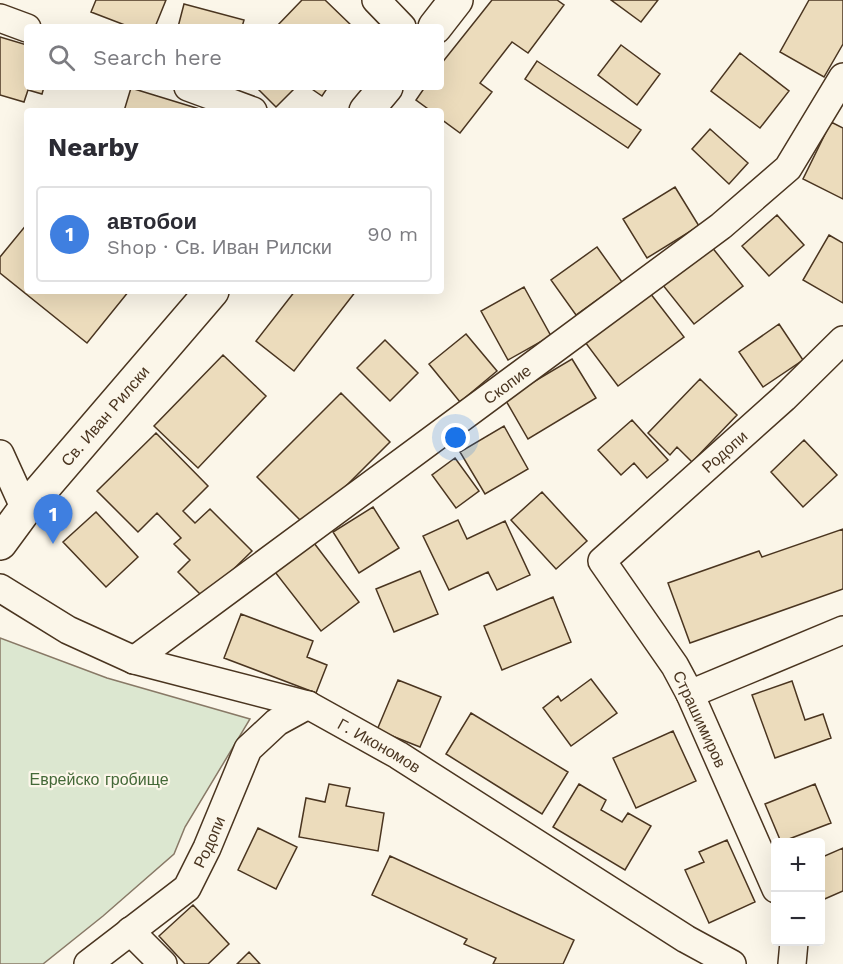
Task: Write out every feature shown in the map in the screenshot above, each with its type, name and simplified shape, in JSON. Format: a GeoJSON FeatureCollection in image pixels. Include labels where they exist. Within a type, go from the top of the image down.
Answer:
{"type":"FeatureCollection","features":[{"type":"Feature","properties":{"kind":"street"},"geometry":{"type":"LineString","coordinates":[[376,0],[399,24]]}},
{"type":"Feature","properties":{"kind":"street"},"geometry":{"type":"LineString","coordinates":[[437,24],[456,0]]}},
{"type":"Feature","properties":{"kind":"street"},"geometry":{"type":"LineString","coordinates":[[0,18],[24,27]]}},
{"type":"Feature","properties":{"kind":"street","name":"Скопие"},"geometry":{"type":"LineString","coordinates":[[134,660],[721,226],[788,168],[843,77]]}},
{"type":"Feature","properties":{"kind":"street"},"geometry":{"type":"LineString","coordinates":[[196,90],[245,108]]}},
{"type":"Feature","properties":{"kind":"street"},"geometry":{"type":"LineString","coordinates":[[368,108],[384,90]]}},
{"type":"Feature","properties":{"kind":"street","name":"Св. Иван Рилски"},"geometry":{"type":"LineString","coordinates":[[0,543],[25,509],[209,294]]}},
{"type":"Feature","properties":{"kind":"street","name":"Родопи"},"geometry":{"type":"LineString","coordinates":[[602,561],[784,398],[843,340]]}},
{"type":"Feature","properties":{"kind":"street"},"geometry":{"type":"LineString","coordinates":[[0,454],[25,509]]}},
{"type":"Feature","properties":{"kind":"street","name":"Страшимиров"},"geometry":{"type":"LineString","coordinates":[[602,561],[675,666],[690,694],[771,878]]}},
{"type":"Feature","properties":{"kind":"street","name":"Г. Икономов"},"geometry":{"type":"LineString","coordinates":[[0,588],[68,630],[134,660],[308,705],[398,755],[676,932],[732,964]]}},
{"type":"Feature","properties":{"kind":"street"},"geometry":{"type":"LineString","coordinates":[[690,694],[843,630]]}},
{"type":"Feature","properties":{"kind":"street","name":"Родопи"},"geometry":{"type":"LineString","coordinates":[[88,964],[186,888],[207,848],[248,749],[277,722],[308,705]]}},
{"type":"Feature","properties":{"kind":"street"},"geometry":{"type":"LineString","coordinates":[[130,931],[163,964]]}},
{"type":"Feature","properties":{"kind":"street"},"geometry":{"type":"LineString","coordinates":[[792,964],[794,946]]}},
{"type":"Feature","properties":{"kind":"green space","name":"Еврейско гробище"},"geometry":{"type":"Polygon","coordinates":[[[0,638],[107,678],[250,719],[185,827],[174,854],[103,916],[43,964],[0,964],[0,638]]]}},
{"type":"Feature","properties":{"kind":"building"},"geometry":{"type":"Polygon","coordinates":[[[96,0],[166,0],[156,24],[122,24],[91,12],[96,0]]]}},
{"type":"Feature","properties":{"kind":"building"},"geometry":{"type":"Polygon","coordinates":[[[302,0],[325,0],[350,24],[279,24],[302,0]]]}},
{"type":"Feature","properties":{"kind":"building"},"geometry":{"type":"Polygon","coordinates":[[[492,0],[557,0],[564,5],[528,53],[512,42],[480,83],[492,92],[460,133],[444,121],[444,108],[427,108],[416,100],[423,90],[444,90],[444,60],[492,0]]]}},
{"type":"Feature","properties":{"kind":"building"},"geometry":{"type":"Polygon","coordinates":[[[611,0],[658,0],[641,22],[611,0]]]}},
{"type":"Feature","properties":{"kind":"building"},"geometry":{"type":"Polygon","coordinates":[[[809,0],[843,0],[843,44],[824,77],[780,52],[809,0]]]}},
{"type":"Feature","properties":{"kind":"building"},"geometry":{"type":"Polygon","coordinates":[[[184,4],[244,20],[243,24],[179,24],[184,4]]]}},
{"type":"Feature","properties":{"kind":"building"},"geometry":{"type":"Polygon","coordinates":[[[0,37],[24,44],[24,90],[28,90],[24,102],[0,95],[0,37]]]}},
{"type":"Feature","properties":{"kind":"building"},"geometry":{"type":"Polygon","coordinates":[[[621,45],[660,74],[637,105],[598,75],[621,45]]]}},
{"type":"Feature","properties":{"kind":"building"},"geometry":{"type":"Polygon","coordinates":[[[740,53],[789,91],[760,128],[711,91],[740,53]]]}},
{"type":"Feature","properties":{"kind":"building"},"geometry":{"type":"Polygon","coordinates":[[[537,61],[641,130],[628,148],[525,79],[537,61]]]}},
{"type":"Feature","properties":{"kind":"building"},"geometry":{"type":"Polygon","coordinates":[[[28,90],[43,90],[42,94],[28,90]]]}},
{"type":"Feature","properties":{"kind":"building"},"geometry":{"type":"Polygon","coordinates":[[[130,90],[138,90],[196,108],[125,108],[130,90]]]}},
{"type":"Feature","properties":{"kind":"building"},"geometry":{"type":"Polygon","coordinates":[[[259,90],[293,90],[276,107],[259,90]]]}},
{"type":"Feature","properties":{"kind":"building"},"geometry":{"type":"Polygon","coordinates":[[[313,90],[326,90],[322,96],[313,90]]]}},
{"type":"Feature","properties":{"kind":"building"},"geometry":{"type":"Polygon","coordinates":[[[831,122],[843,128],[843,199],[803,179],[831,122]]]}},
{"type":"Feature","properties":{"kind":"building"},"geometry":{"type":"Polygon","coordinates":[[[710,129],[748,163],[729,184],[692,149],[710,129]]]}},
{"type":"Feature","properties":{"kind":"building"},"geometry":{"type":"Polygon","coordinates":[[[675,187],[699,226],[647,258],[623,219],[675,187]]]}},
{"type":"Feature","properties":{"kind":"building"},"geometry":{"type":"Polygon","coordinates":[[[777,215],[804,245],[769,276],[742,246],[777,215]]]}},
{"type":"Feature","properties":{"kind":"building"},"geometry":{"type":"Polygon","coordinates":[[[24,228],[24,292],[0,273],[0,257],[24,228]]]}},
{"type":"Feature","properties":{"kind":"building"},"geometry":{"type":"Polygon","coordinates":[[[829,235],[843,243],[843,303],[803,280],[829,235]]]}},
{"type":"Feature","properties":{"kind":"building"},"geometry":{"type":"Polygon","coordinates":[[[711,246],[743,286],[694,324],[662,284],[711,246]]]}},
{"type":"Feature","properties":{"kind":"building"},"geometry":{"type":"Polygon","coordinates":[[[597,247],[622,282],[576,315],[551,280],[597,247]]]}},
{"type":"Feature","properties":{"kind":"building"},"geometry":{"type":"Polygon","coordinates":[[[524,287],[551,336],[508,360],[481,311],[524,287]]]}},
{"type":"Feature","properties":{"kind":"building"},"geometry":{"type":"Polygon","coordinates":[[[650,293],[684,337],[618,386],[585,342],[650,293]]]}},
{"type":"Feature","properties":{"kind":"building"},"geometry":{"type":"Polygon","coordinates":[[[26,294],[127,294],[87,343],[26,294]]]}},
{"type":"Feature","properties":{"kind":"building"},"geometry":{"type":"Polygon","coordinates":[[[293,294],[354,294],[294,371],[256,341],[293,294]]]}},
{"type":"Feature","properties":{"kind":"building"},"geometry":{"type":"Polygon","coordinates":[[[779,324],[803,360],[763,387],[739,352],[779,324]]]}},
{"type":"Feature","properties":{"kind":"building"},"geometry":{"type":"Polygon","coordinates":[[[466,334],[497,371],[460,402],[429,364],[466,334]]]}},
{"type":"Feature","properties":{"kind":"building"},"geometry":{"type":"Polygon","coordinates":[[[385,340],[418,373],[390,401],[357,368],[385,340]]]}},
{"type":"Feature","properties":{"kind":"building"},"geometry":{"type":"Polygon","coordinates":[[[223,355],[266,396],[198,468],[154,426],[223,355]]]}},
{"type":"Feature","properties":{"kind":"building"},"geometry":{"type":"Polygon","coordinates":[[[572,359],[596,398],[528,439],[505,399],[572,359]]]}},
{"type":"Feature","properties":{"kind":"building"},"geometry":{"type":"Polygon","coordinates":[[[700,379],[737,415],[692,462],[677,447],[670,455],[648,433],[700,379]]]}},
{"type":"Feature","properties":{"kind":"building"},"geometry":{"type":"Polygon","coordinates":[[[341,393],[390,442],[306,526],[257,477],[341,393]]]}},
{"type":"Feature","properties":{"kind":"building"},"geometry":{"type":"Polygon","coordinates":[[[632,420],[668,460],[647,478],[634,463],[621,475],[598,450],[632,420]]]}},
{"type":"Feature","properties":{"kind":"building"},"geometry":{"type":"Polygon","coordinates":[[[504,426],[528,469],[485,494],[460,452],[504,426]]]}},
{"type":"Feature","properties":{"kind":"building"},"geometry":{"type":"Polygon","coordinates":[[[156,433],[208,486],[183,511],[195,523],[210,509],[252,551],[204,598],[178,572],[190,560],[174,544],[181,538],[157,513],[138,532],[97,491],[156,433]]]}},
{"type":"Feature","properties":{"kind":"building"},"geometry":{"type":"Polygon","coordinates":[[[804,440],[837,475],[803,507],[771,472],[804,440]]]}},
{"type":"Feature","properties":{"kind":"building"},"geometry":{"type":"Polygon","coordinates":[[[455,458],[479,491],[456,508],[432,475],[455,458]]]}},
{"type":"Feature","properties":{"kind":"building"},"geometry":{"type":"Polygon","coordinates":[[[542,492],[587,541],[556,569],[511,520],[542,492]]]}},
{"type":"Feature","properties":{"kind":"building"},"geometry":{"type":"Polygon","coordinates":[[[373,507],[399,548],[359,573],[333,532],[373,507]]]}},
{"type":"Feature","properties":{"kind":"building"},"geometry":{"type":"Polygon","coordinates":[[[96,512],[138,557],[106,587],[63,542],[96,512]]]}},
{"type":"Feature","properties":{"kind":"building"},"geometry":{"type":"Polygon","coordinates":[[[458,520],[467,539],[505,521],[530,575],[497,590],[488,572],[449,590],[423,536],[458,520]]]}},
{"type":"Feature","properties":{"kind":"building"},"geometry":{"type":"Polygon","coordinates":[[[843,529],[843,589],[690,643],[668,583],[759,551],[762,557],[843,529]]]}},
{"type":"Feature","properties":{"kind":"building"},"geometry":{"type":"Polygon","coordinates":[[[314,543],[359,602],[321,631],[275,572],[314,543]]]}},
{"type":"Feature","properties":{"kind":"building"},"geometry":{"type":"Polygon","coordinates":[[[420,571],[438,614],[394,632],[376,589],[420,571]]]}},
{"type":"Feature","properties":{"kind":"building"},"geometry":{"type":"Polygon","coordinates":[[[553,597],[571,642],[502,670],[484,626],[553,597]]]}},
{"type":"Feature","properties":{"kind":"building"},"geometry":{"type":"Polygon","coordinates":[[[241,614],[313,641],[307,657],[327,665],[316,693],[224,658],[241,614]]]}},
{"type":"Feature","properties":{"kind":"building"},"geometry":{"type":"Polygon","coordinates":[[[591,679],[617,713],[571,746],[543,708],[558,696],[561,701],[591,679]]]}},
{"type":"Feature","properties":{"kind":"building"},"geometry":{"type":"Polygon","coordinates":[[[398,680],[441,697],[420,747],[377,730],[398,680]]]}},
{"type":"Feature","properties":{"kind":"building"},"geometry":{"type":"Polygon","coordinates":[[[792,681],[805,720],[823,714],[831,738],[775,758],[752,695],[792,681]]]}},
{"type":"Feature","properties":{"kind":"building"},"geometry":{"type":"Polygon","coordinates":[[[471,713],[568,772],[542,814],[446,754],[471,713]]]}},
{"type":"Feature","properties":{"kind":"building"},"geometry":{"type":"Polygon","coordinates":[[[673,731],[696,781],[636,808],[613,758],[673,731]]]}},
{"type":"Feature","properties":{"kind":"building"},"geometry":{"type":"Polygon","coordinates":[[[329,784],[350,788],[346,806],[384,813],[378,851],[299,837],[306,798],[325,802],[329,784]]]}},
{"type":"Feature","properties":{"kind":"building"},"geometry":{"type":"Polygon","coordinates":[[[579,784],[606,800],[601,810],[622,822],[628,813],[651,826],[625,870],[553,827],[579,784]]]}},
{"type":"Feature","properties":{"kind":"building"},"geometry":{"type":"Polygon","coordinates":[[[815,784],[831,823],[792,838],[779,838],[765,804],[815,784]]]}},
{"type":"Feature","properties":{"kind":"building"},"geometry":{"type":"Polygon","coordinates":[[[258,828],[297,847],[276,889],[238,870],[258,828]]]}},
{"type":"Feature","properties":{"kind":"building"},"geometry":{"type":"Polygon","coordinates":[[[727,840],[755,902],[709,923],[685,870],[704,862],[699,852],[727,840]]]}},
{"type":"Feature","properties":{"kind":"building"},"geometry":{"type":"Polygon","coordinates":[[[843,848],[843,891],[825,899],[825,892],[825,856],[843,848]]]}},
{"type":"Feature","properties":{"kind":"building"},"geometry":{"type":"Polygon","coordinates":[[[390,856],[574,940],[563,964],[493,964],[496,958],[464,944],[467,939],[372,895],[390,856]]]}},
{"type":"Feature","properties":{"kind":"building"},"geometry":{"type":"Polygon","coordinates":[[[193,905],[229,944],[208,964],[185,964],[159,936],[193,905]]]}},
{"type":"Feature","properties":{"kind":"building"},"geometry":{"type":"Polygon","coordinates":[[[249,952],[260,964],[237,964],[249,952]]]}},
{"type":"Feature","properties":{"kind":"place","name":"автобои"},"geometry":{"type":"Point","coordinates":[53,544]}}]}
